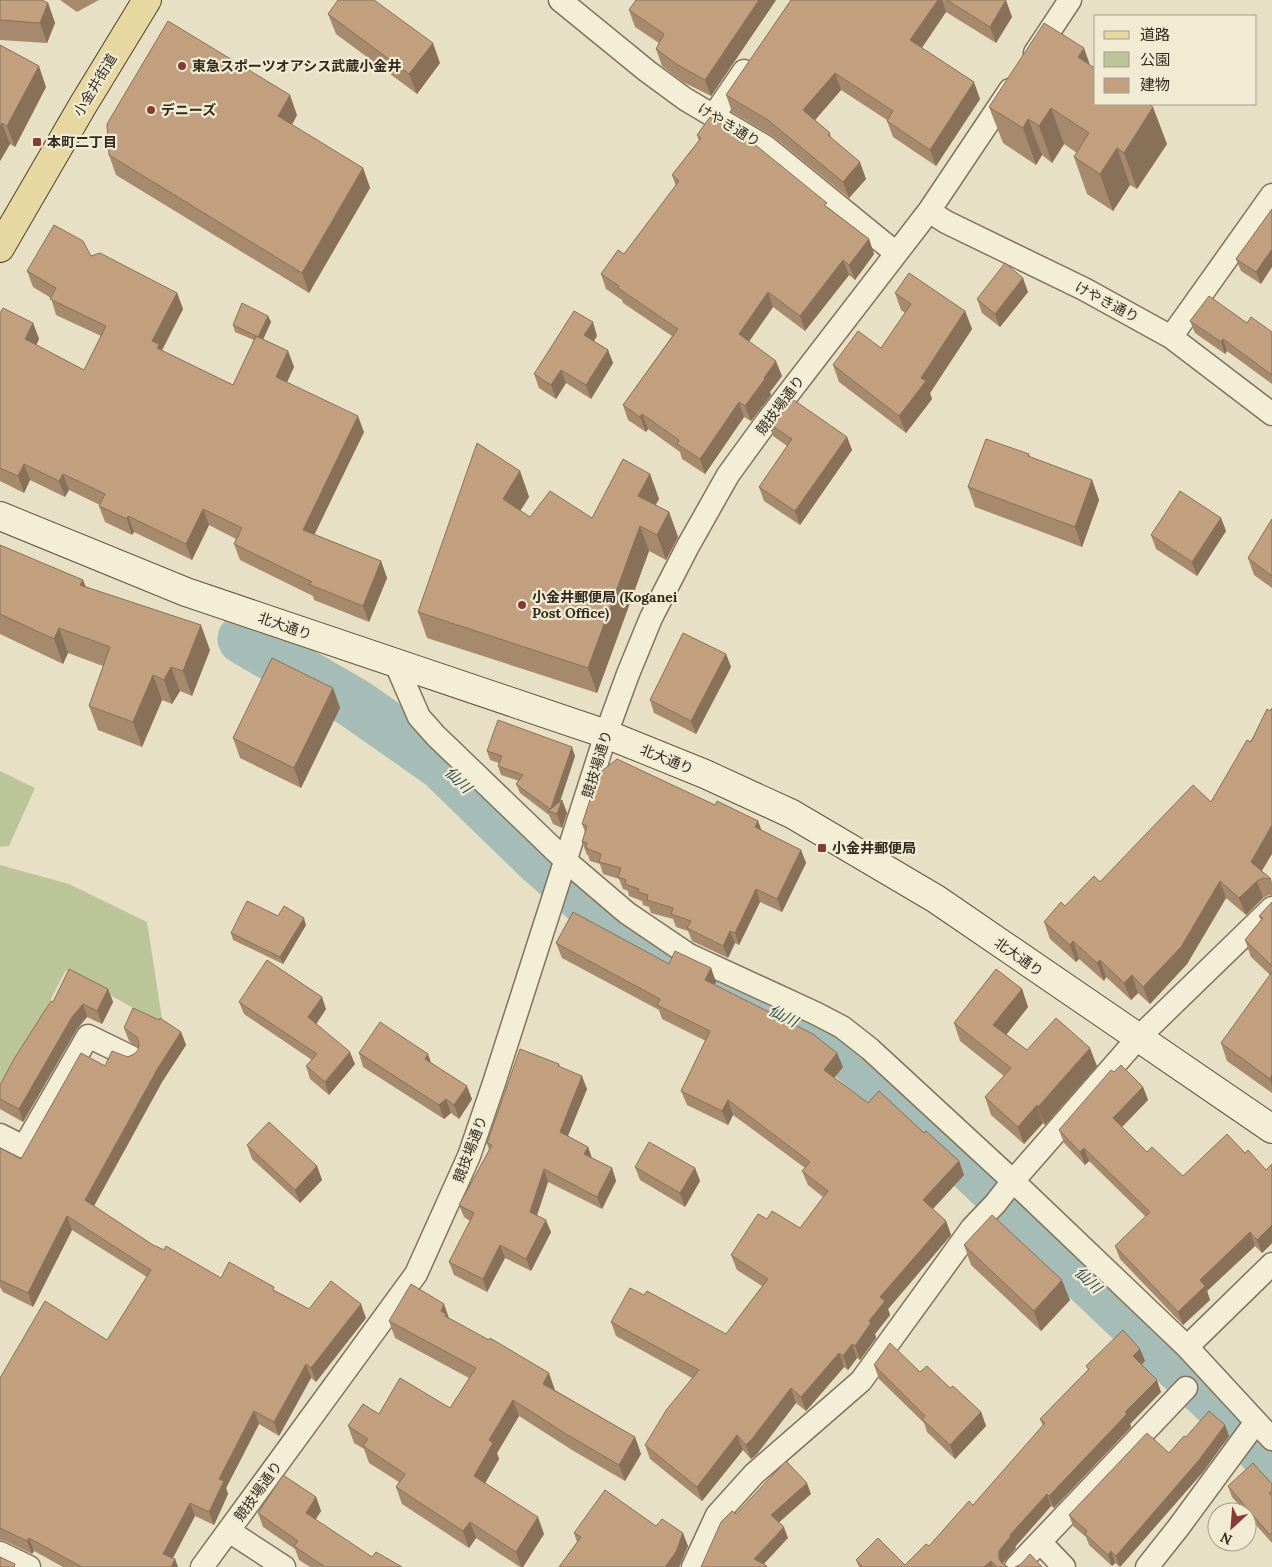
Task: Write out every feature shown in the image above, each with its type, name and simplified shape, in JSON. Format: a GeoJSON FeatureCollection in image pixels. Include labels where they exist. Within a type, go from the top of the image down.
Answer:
{"type":"FeatureCollection","features":[{"type":"Feature","properties":{"kind":"main road","name":"小金井街道"},"geometry":{"type":"LineString","coordinates":[[0,248],[83,105],[147,0]]}},
{"type":"Feature","properties":{"kind":"street","name":"けやき通り"},"geometry":{"type":"LineString","coordinates":[[560,0],[647,71],[685,99],[766,147],[896,253]]}},
{"type":"Feature","properties":{"kind":"street","name":"競技場通り"},"geometry":{"type":"LineString","coordinates":[[202,1567],[416,1274],[469,1156],[494,1084],[606,734],[628,674],[651,618],[688,546],[728,475],[929,211],[1070,0]]}},
{"type":"Feature","properties":{"kind":"street"},"geometry":{"type":"LineString","coordinates":[[714,115],[757,51]]}},
{"type":"Feature","properties":{"kind":"street"},"geometry":{"type":"LineString","coordinates":[[1171,337],[1272,195]]}},
{"type":"Feature","properties":{"kind":"street","name":"けやき通り"},"geometry":{"type":"LineString","coordinates":[[929,211],[946,222],[1084,289],[1171,337],[1272,414]]}},
{"type":"Feature","properties":{"kind":"street","name":"北大通り"},"geometry":{"type":"LineString","coordinates":[[0,516],[186,592],[606,734],[705,774],[792,814],[936,899],[1272,1129]]}},
{"type":"Feature","properties":{"kind":"street"},"geometry":{"type":"LineString","coordinates":[[396,664],[419,717],[436,736],[566,861],[627,913],[689,955],[842,1027],[870,1049],[1005,1190],[1187,1347],[1272,1439]]}},
{"type":"Feature","properties":{"kind":"street"},"geometry":{"type":"LineString","coordinates":[[693,1567],[717,1515],[754,1474],[861,1381],[972,1228],[1005,1190],[1138,1038],[1272,908]]}},
{"type":"Feature","properties":{"kind":"street"},"geometry":{"type":"LineString","coordinates":[[0,1135],[24,1147],[88,1036],[131,1057]]}},
{"type":"Feature","properties":{"kind":"street"},"geometry":{"type":"LineString","coordinates":[[1187,1347],[1272,1264]]}},
{"type":"Feature","properties":{"kind":"street"},"geometry":{"type":"LineString","coordinates":[[1016,1567],[1186,1388]]}},
{"type":"Feature","properties":{"kind":"street"},"geometry":{"type":"LineString","coordinates":[[1147,1567],[1240,1446],[1256,1422]]}},
{"type":"Feature","properties":{"kind":"street"},"geometry":{"type":"LineString","coordinates":[[229,1531],[284,1567]]}},
{"type":"Feature","properties":{"kind":"street"},"geometry":{"type":"LineString","coordinates":[[1040,1542],[1064,1567]]}},
{"type":"Feature","properties":{"kind":"street"},"geometry":{"type":"LineString","coordinates":[[0,1553],[29,1567]]}},
{"type":"Feature","properties":{"kind":"green space"},"geometry":{"type":"Polygon","coordinates":[[[0,771],[35,788],[9,846],[0,847],[0,771]]]}},
{"type":"Feature","properties":{"kind":"green space"},"geometry":{"type":"Polygon","coordinates":[[[0,865],[69,884],[147,922],[163,1025],[66,970],[0,1097],[0,865]]]}},
{"type":"Feature","properties":{"kind":"building"},"geometry":{"type":"Polygon","coordinates":[[[0,0],[42,0],[48,3],[40,23],[0,20],[0,0]]]}},
{"type":"Feature","properties":{"kind":"building"},"geometry":{"type":"Polygon","coordinates":[[[338,0],[374,0],[433,43],[409,74],[328,14],[338,0]]]}},
{"type":"Feature","properties":{"kind":"building"},"geometry":{"type":"Polygon","coordinates":[[[636,0],[759,0],[705,80],[678,65],[656,49],[664,34],[629,10],[636,0]]]}},
{"type":"Feature","properties":{"kind":"building"},"geometry":{"type":"Polygon","coordinates":[[[791,0],[938,0],[910,40],[974,82],[930,150],[887,121],[893,111],[835,73],[803,110],[830,133],[828,135],[860,162],[843,182],[768,120],[726,95],[791,0]]]}},
{"type":"Feature","properties":{"kind":"building"},"geometry":{"type":"Polygon","coordinates":[[[947,0],[1006,0],[990,27],[947,0]]]}},
{"type":"Feature","properties":{"kind":"building"},"geometry":{"type":"Polygon","coordinates":[[[168,21],[290,95],[278,116],[363,168],[302,273],[109,155],[107,124],[168,21]]]}},
{"type":"Feature","properties":{"kind":"building"},"geometry":{"type":"Polygon","coordinates":[[[1044,23],[1084,48],[1078,57],[1094,68],[1094,105],[1150,105],[1153,107],[1124,153],[1117,148],[1100,174],[1074,157],[1089,133],[1051,108],[1039,126],[1028,119],[1023,128],[989,107],[1044,23]]]}},
{"type":"Feature","properties":{"kind":"building"},"geometry":{"type":"Polygon","coordinates":[[[0,45],[39,66],[7,126],[2,123],[0,127],[0,45]]]}},
{"type":"Feature","properties":{"kind":"building"},"geometry":{"type":"Polygon","coordinates":[[[710,117],[753,143],[827,203],[824,205],[869,239],[849,265],[843,260],[800,316],[768,292],[739,334],[776,361],[745,406],[739,402],[700,459],[677,444],[679,440],[642,414],[640,417],[623,405],[678,329],[618,288],[619,286],[601,274],[618,250],[624,254],[679,181],[672,175],[701,138],[697,135],[710,117]]]}},
{"type":"Feature","properties":{"kind":"building"},"geometry":{"type":"Polygon","coordinates":[[[1272,209],[1272,249],[1256,272],[1236,259],[1272,209]]]}},
{"type":"Feature","properties":{"kind":"building"},"geometry":{"type":"Polygon","coordinates":[[[54,225],[83,241],[91,256],[100,253],[177,293],[152,341],[159,344],[157,348],[233,385],[256,336],[288,351],[276,377],[358,416],[303,530],[381,561],[363,606],[308,584],[312,582],[234,544],[242,528],[203,509],[186,544],[128,516],[127,519],[99,506],[105,494],[63,474],[59,481],[24,464],[18,476],[0,468],[0,313],[3,308],[33,323],[25,339],[84,370],[106,326],[50,299],[56,288],[27,271],[54,225]]]}},
{"type":"Feature","properties":{"kind":"building"},"geometry":{"type":"Polygon","coordinates":[[[1005,263],[1023,278],[995,314],[977,299],[1005,263]]]}},
{"type":"Feature","properties":{"kind":"building"},"geometry":{"type":"Polygon","coordinates":[[[909,273],[965,311],[921,378],[926,381],[899,416],[833,365],[858,331],[881,348],[911,304],[895,293],[909,273]]]}},
{"type":"Feature","properties":{"kind":"building"},"geometry":{"type":"Polygon","coordinates":[[[1209,296],[1247,323],[1251,317],[1272,332],[1272,375],[1223,339],[1221,342],[1190,321],[1209,296]]]}},
{"type":"Feature","properties":{"kind":"building"},"geometry":{"type":"Polygon","coordinates":[[[242,303],[268,316],[258,337],[233,325],[242,303]]]}},
{"type":"Feature","properties":{"kind":"building"},"geometry":{"type":"Polygon","coordinates":[[[574,311],[593,322],[584,335],[608,350],[586,385],[561,370],[551,385],[534,374],[574,311]]]}},
{"type":"Feature","properties":{"kind":"building"},"geometry":{"type":"Polygon","coordinates":[[[788,396],[847,437],[795,511],[759,487],[792,439],[768,423],[788,396]]]}},
{"type":"Feature","properties":{"kind":"building"},"geometry":{"type":"Polygon","coordinates":[[[986,439],[1029,454],[1028,456],[1092,480],[1075,527],[968,487],[986,439]]]}},
{"type":"Feature","properties":{"kind":"building"},"geometry":{"type":"Polygon","coordinates":[[[477,443],[520,471],[503,499],[530,517],[550,491],[592,518],[623,459],[650,474],[638,496],[669,512],[657,535],[640,526],[588,668],[418,612],[477,443]]]}},
{"type":"Feature","properties":{"kind":"building"},"geometry":{"type":"Polygon","coordinates":[[[1180,491],[1221,518],[1192,562],[1151,535],[1180,491]]]}},
{"type":"Feature","properties":{"kind":"building"},"geometry":{"type":"Polygon","coordinates":[[[1272,519],[1272,576],[1248,558],[1272,519]]]}},
{"type":"Feature","properties":{"kind":"building"},"geometry":{"type":"Polygon","coordinates":[[[0,545],[83,580],[80,585],[201,625],[183,671],[171,667],[164,680],[153,675],[133,722],[89,706],[110,647],[59,628],[54,639],[0,614],[0,545]]]}},
{"type":"Feature","properties":{"kind":"building"},"geometry":{"type":"Polygon","coordinates":[[[683,633],[726,654],[691,721],[650,700],[683,633]]]}},
{"type":"Feature","properties":{"kind":"building"},"geometry":{"type":"Polygon","coordinates":[[[272,658],[333,688],[294,768],[233,738],[272,658]]]}},
{"type":"Feature","properties":{"kind":"building"},"geometry":{"type":"Polygon","coordinates":[[[1272,708],[1272,825],[1251,862],[1271,879],[1263,878],[1257,881],[1239,898],[1220,881],[1181,947],[1143,987],[1132,975],[1124,983],[1100,960],[1097,963],[1073,941],[1070,945],[1044,922],[1061,902],[1065,906],[1094,876],[1100,882],[1193,785],[1211,802],[1247,740],[1251,742],[1267,709],[1270,711],[1272,708]]]}},
{"type":"Feature","properties":{"kind":"building"},"geometry":{"type":"Polygon","coordinates":[[[498,720],[572,747],[550,809],[516,784],[523,775],[498,766],[502,756],[487,751],[498,720]]]}},
{"type":"Feature","properties":{"kind":"building"},"geometry":{"type":"Polygon","coordinates":[[[617,759],[715,805],[717,801],[758,821],[755,827],[801,850],[777,899],[756,889],[735,933],[730,931],[723,946],[687,928],[691,921],[671,914],[673,908],[647,900],[648,895],[638,892],[639,889],[625,884],[626,880],[618,877],[621,868],[599,862],[601,854],[586,848],[587,843],[582,842],[587,826],[582,824],[599,773],[617,759]]]}},
{"type":"Feature","properties":{"kind":"building"},"geometry":{"type":"Polygon","coordinates":[[[562,800],[557,814],[548,811],[562,800]]]}},
{"type":"Feature","properties":{"kind":"building"},"geometry":{"type":"Polygon","coordinates":[[[247,901],[278,916],[284,906],[304,918],[280,957],[231,933],[247,901]]]}},
{"type":"Feature","properties":{"kind":"building"},"geometry":{"type":"Polygon","coordinates":[[[1272,902],[1272,966],[1245,940],[1263,918],[1259,916],[1272,902]]]}},
{"type":"Feature","properties":{"kind":"building"},"geometry":{"type":"Polygon","coordinates":[[[573,912],[669,964],[675,951],[711,968],[705,980],[813,1034],[837,1053],[824,1070],[868,1103],[879,1091],[924,1133],[926,1131],[959,1161],[923,1200],[946,1221],[880,1297],[885,1301],[869,1321],[871,1323],[855,1346],[852,1344],[843,1356],[839,1353],[801,1397],[791,1388],[746,1445],[737,1435],[697,1487],[645,1445],[667,1409],[699,1370],[611,1322],[630,1288],[644,1295],[647,1291],[726,1334],[768,1279],[731,1255],[758,1214],[767,1219],[772,1211],[800,1228],[828,1191],[802,1171],[810,1162],[728,1100],[722,1111],[681,1091],[710,1031],[657,1005],[660,999],[556,943],[573,912]]]}},
{"type":"Feature","properties":{"kind":"building"},"geometry":{"type":"Polygon","coordinates":[[[267,960],[322,997],[308,1017],[350,1052],[325,1082],[306,1066],[317,1054],[239,1002],[267,960]]]}},
{"type":"Feature","properties":{"kind":"building"},"geometry":{"type":"Polygon","coordinates":[[[69,969],[108,989],[97,1011],[83,1004],[72,1017],[19,1109],[0,1099],[0,1085],[14,1059],[51,1001],[53,1002],[69,969]]]}},
{"type":"Feature","properties":{"kind":"building"},"geometry":{"type":"Polygon","coordinates":[[[996,969],[1022,989],[993,1025],[1027,1050],[1056,1018],[1090,1048],[1018,1127],[985,1097],[1011,1068],[954,1023],[996,969]]]}},
{"type":"Feature","properties":{"kind":"building"},"geometry":{"type":"Polygon","coordinates":[[[1272,972],[1272,1075],[1270,1079],[1221,1043],[1272,972]]]}},
{"type":"Feature","properties":{"kind":"building"},"geometry":{"type":"Polygon","coordinates":[[[133,1008],[159,1020],[160,1018],[181,1032],[158,1068],[85,1200],[153,1245],[164,1250],[166,1246],[221,1278],[229,1262],[274,1287],[273,1290],[309,1309],[331,1281],[361,1304],[311,1368],[306,1364],[274,1422],[254,1411],[219,1479],[224,1481],[209,1512],[190,1503],[163,1554],[175,1559],[171,1567],[82,1567],[29,1538],[27,1541],[0,1528],[0,1378],[45,1301],[107,1340],[151,1270],[67,1216],[28,1293],[0,1280],[0,1148],[21,1159],[81,1053],[105,1066],[112,1051],[128,1057],[138,1050],[139,1043],[137,1037],[124,1028],[133,1008]]]}},
{"type":"Feature","properties":{"kind":"building"},"geometry":{"type":"Polygon","coordinates":[[[380,1022],[428,1054],[425,1059],[467,1086],[454,1105],[446,1099],[439,1105],[359,1053],[380,1022]]]}},
{"type":"Feature","properties":{"kind":"building"},"geometry":{"type":"Polygon","coordinates":[[[520,1049],[559,1064],[558,1066],[582,1076],[560,1132],[588,1147],[584,1154],[612,1168],[597,1197],[544,1169],[530,1212],[546,1220],[526,1259],[500,1245],[483,1279],[449,1262],[474,1213],[459,1205],[492,1145],[487,1143],[520,1049]]]}},
{"type":"Feature","properties":{"kind":"building"},"geometry":{"type":"Polygon","coordinates":[[[1121,1065],[1143,1087],[1113,1118],[1147,1152],[1152,1147],[1183,1176],[1227,1134],[1245,1153],[1248,1150],[1266,1170],[1272,1164],[1272,1225],[1257,1240],[1250,1232],[1200,1280],[1205,1286],[1178,1312],[1115,1246],[1150,1212],[1084,1148],[1080,1152],[1059,1130],[1111,1070],[1114,1072],[1121,1065]]]}},
{"type":"Feature","properties":{"kind":"building"},"geometry":{"type":"Polygon","coordinates":[[[269,1122],[317,1166],[295,1190],[247,1145],[269,1122]]]}},
{"type":"Feature","properties":{"kind":"building"},"geometry":{"type":"Polygon","coordinates":[[[649,1142],[695,1168],[680,1193],[635,1167],[649,1142]]]}},
{"type":"Feature","properties":{"kind":"building"},"geometry":{"type":"Polygon","coordinates":[[[992,1215],[1062,1280],[1034,1311],[964,1245],[992,1215]]]}},
{"type":"Feature","properties":{"kind":"building"},"geometry":{"type":"Polygon","coordinates":[[[411,1284],[444,1304],[441,1311],[446,1314],[445,1316],[489,1340],[490,1338],[549,1373],[543,1384],[635,1437],[619,1465],[513,1400],[489,1440],[493,1443],[474,1476],[538,1517],[516,1552],[470,1522],[463,1531],[396,1487],[405,1474],[363,1446],[368,1439],[348,1426],[363,1404],[379,1414],[400,1378],[450,1408],[476,1368],[389,1321],[411,1284]]]}},
{"type":"Feature","properties":{"kind":"building"},"geometry":{"type":"Polygon","coordinates":[[[1123,1330],[1140,1349],[1133,1356],[1157,1380],[1125,1412],[1127,1414],[1049,1496],[1047,1494],[1010,1535],[999,1551],[999,1559],[1008,1567],[997,1567],[991,1561],[984,1567],[863,1567],[856,1560],[878,1538],[905,1565],[926,1544],[929,1546],[969,1501],[973,1505],[1045,1423],[1040,1419],[1089,1369],[1086,1366],[1123,1330]]]}},
{"type":"Feature","properties":{"kind":"building"},"geometry":{"type":"Polygon","coordinates":[[[890,1343],[920,1372],[927,1366],[950,1388],[953,1386],[981,1412],[950,1445],[922,1419],[925,1416],[874,1365],[890,1343]]]}},
{"type":"Feature","properties":{"kind":"building"},"geometry":{"type":"Polygon","coordinates":[[[1209,1411],[1225,1425],[1199,1460],[1116,1556],[1111,1551],[1108,1555],[1085,1534],[1087,1531],[1069,1515],[1147,1433],[1169,1453],[1209,1411]]]}},
{"type":"Feature","properties":{"kind":"building"},"geometry":{"type":"Polygon","coordinates":[[[786,1461],[807,1483],[771,1515],[784,1527],[754,1559],[767,1566],[701,1567],[721,1522],[732,1511],[736,1514],[786,1461]]]}},
{"type":"Feature","properties":{"kind":"building"},"geometry":{"type":"Polygon","coordinates":[[[1253,1463],[1272,1484],[1272,1491],[1269,1493],[1272,1496],[1272,1533],[1270,1535],[1257,1520],[1257,1502],[1242,1502],[1228,1486],[1253,1463]]]}},
{"type":"Feature","properties":{"kind":"building"},"geometry":{"type":"Polygon","coordinates":[[[283,1475],[316,1497],[306,1513],[372,1557],[376,1552],[402,1567],[325,1567],[294,1546],[298,1541],[258,1513],[283,1475]]]}},
{"type":"Feature","properties":{"kind":"building"},"geometry":{"type":"Polygon","coordinates":[[[605,1490],[656,1526],[662,1519],[683,1533],[676,1552],[665,1567],[559,1567],[581,1537],[574,1533],[605,1490]]]}},
{"type":"Feature","properties":{"kind":"building"},"geometry":{"type":"Polygon","coordinates":[[[1030,1554],[1042,1567],[1015,1567],[1021,1564],[1030,1554]]]}},
{"type":"Feature","properties":{"kind":"building"},"geometry":{"type":"Polygon","coordinates":[[[0,1557],[15,1564],[14,1567],[0,1567],[0,1557]]]}},
{"type":"Feature","properties":{"kind":"waterway","name":"仙川"},"geometry":{"type":"LineString","coordinates":[[243,639],[354,703],[441,764],[540,860],[595,908],[652,951],[795,1020],[838,1044],[981,1176],[1222,1407],[1272,1461]]}},
{"type":"Feature","properties":{"kind":"place","name":"東急スポーツオアシス武蔵小金井"},"geometry":{"type":"Point","coordinates":[182,66]}},
{"type":"Feature","properties":{"kind":"place","name":"デニーズ"},"geometry":{"type":"Point","coordinates":[151,110]}},
{"type":"Feature","properties":{"kind":"place","name":"本町二丁目"},"geometry":{"type":"Point","coordinates":[37,142]}},
{"type":"Feature","properties":{"kind":"place","name":"小金井郵便局 (Koganei Post Office)"},"geometry":{"type":"Point","coordinates":[522,605]}},
{"type":"Feature","properties":{"kind":"place","name":"小金井郵便局"},"geometry":{"type":"Point","coordinates":[822,848]}}]}
